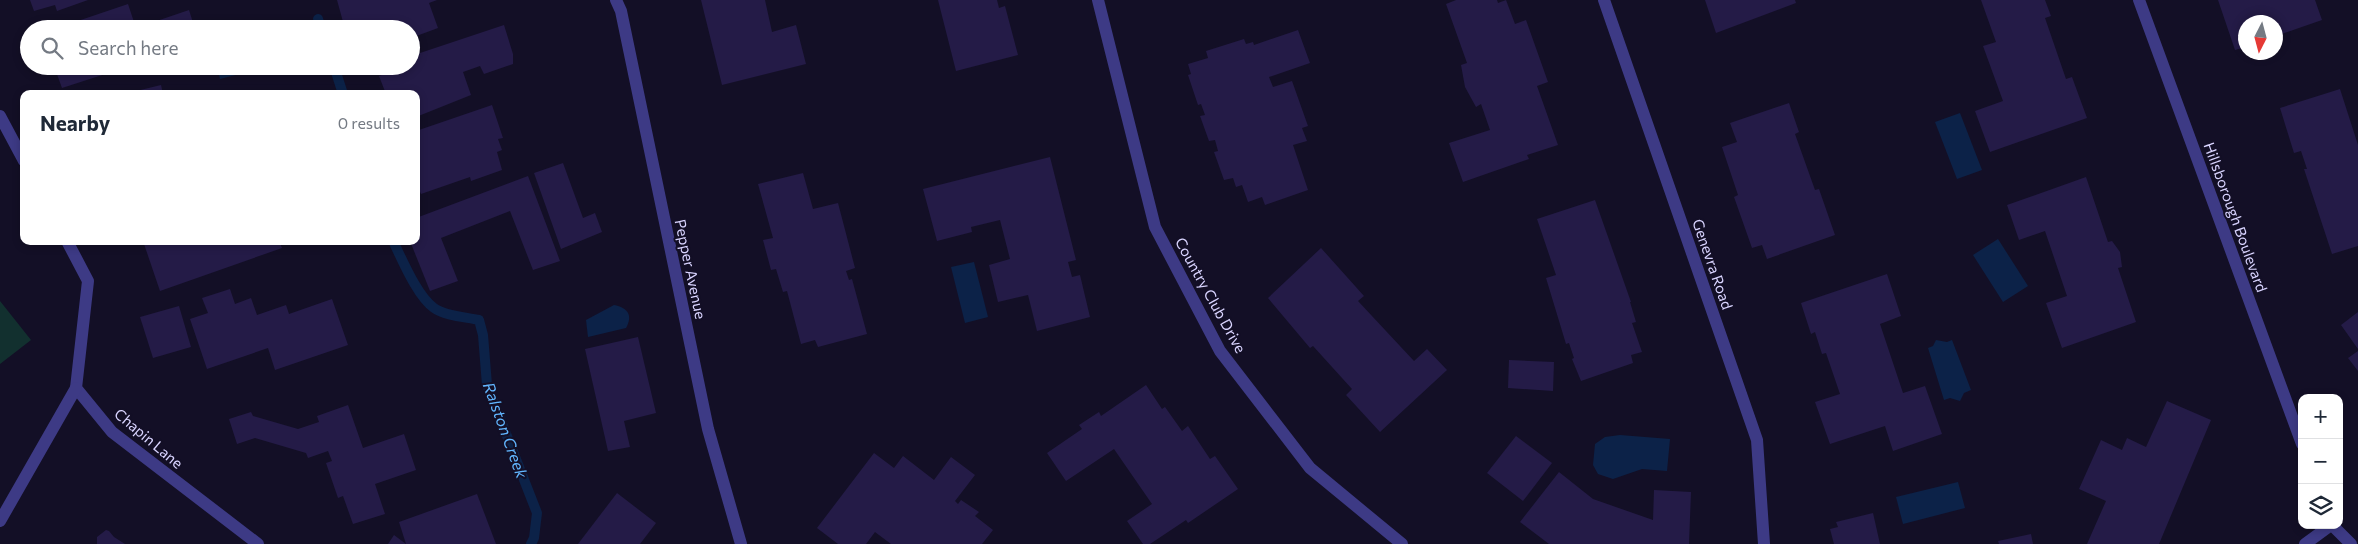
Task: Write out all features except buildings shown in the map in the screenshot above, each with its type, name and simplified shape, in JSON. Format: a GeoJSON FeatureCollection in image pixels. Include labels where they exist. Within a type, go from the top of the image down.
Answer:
{"type":"FeatureCollection","features":[{"type":"Feature","properties":{"kind":"street","name":"Pepper Avenue"},"geometry":{"type":"LineString","coordinates":[[616,0],[621,11],[708,429],[740,544]]}},
{"type":"Feature","properties":{"kind":"street","name":"Country Club Drive"},"geometry":{"type":"LineString","coordinates":[[1098,0],[1155,227],[1220,351],[1310,468],[1402,544]]}},
{"type":"Feature","properties":{"kind":"street","name":"Genevra Road"},"geometry":{"type":"LineString","coordinates":[[1604,0],[1757,440],[1764,544]]}},
{"type":"Feature","properties":{"kind":"street","name":"Hillsborough Boulevard"},"geometry":{"type":"LineString","coordinates":[[2139,0],[2300,439]]}},
{"type":"Feature","properties":{"kind":"street"},"geometry":{"type":"LineString","coordinates":[[0,116],[20,153]]}},
{"type":"Feature","properties":{"kind":"street"},"geometry":{"type":"LineString","coordinates":[[0,521],[76,388],[88,281],[69,245]]}},
{"type":"Feature","properties":{"kind":"street","name":"Chapin Lane"},"geometry":{"type":"LineString","coordinates":[[76,388],[112,432],[258,544]]}},
{"type":"Feature","properties":{"kind":"street"},"geometry":{"type":"LineString","coordinates":[[2304,544],[2325,529]]}},
{"type":"Feature","properties":{"kind":"street"},"geometry":{"type":"LineString","coordinates":[[2335,529],[2351,544]]}},
{"type":"Feature","properties":{"kind":"green space"},"geometry":{"type":"Polygon","coordinates":[[[0,301],[31,340],[0,364],[0,301]]]}},
{"type":"Feature","properties":{"kind":"water"},"geometry":{"type":"Polygon","coordinates":[[[219,75],[235,75],[220,79],[219,75]]]}},
{"type":"Feature","properties":{"kind":"water"},"geometry":{"type":"Polygon","coordinates":[[[1960,113],[1982,170],[1957,179],[1935,122],[1960,113]]]}},
{"type":"Feature","properties":{"kind":"water"},"geometry":{"type":"Polygon","coordinates":[[[1998,239],[2028,286],[2003,302],[1973,255],[1998,239]]]}},
{"type":"Feature","properties":{"kind":"water"},"geometry":{"type":"Polygon","coordinates":[[[974,262],[988,317],[965,323],[951,267],[974,262]]]}},
{"type":"Feature","properties":{"kind":"water"},"geometry":{"type":"Polygon","coordinates":[[[614,305],[623,308],[628,313],[629,319],[626,328],[588,337],[586,320],[614,305]]]}},
{"type":"Feature","properties":{"kind":"water"},"geometry":{"type":"Polygon","coordinates":[[[1936,340],[1947,342],[1952,340],[1971,390],[1964,393],[1960,401],[1950,398],[1944,400],[1928,348],[1933,346],[1936,340]]]}},
{"type":"Feature","properties":{"kind":"water"},"geometry":{"type":"Polygon","coordinates":[[[1620,435],[1670,439],[1667,471],[1642,469],[1613,479],[1598,474],[1593,465],[1595,444],[1605,437],[1620,435]]]}},
{"type":"Feature","properties":{"kind":"water"},"geometry":{"type":"Polygon","coordinates":[[[1958,482],[1965,508],[1903,524],[1896,497],[1958,482]]]}},
{"type":"Feature","properties":{"kind":"waterway","name":"Ralston Creek"},"geometry":{"type":"LineString","coordinates":[[337,75],[342,90]]}},
{"type":"Feature","properties":{"kind":"waterway","name":"Ralston Creek"},"geometry":{"type":"LineString","coordinates":[[395,245],[410,277],[422,295],[434,308],[455,316],[479,320],[483,335],[487,385],[537,513],[534,538],[531,544]]}}]}
